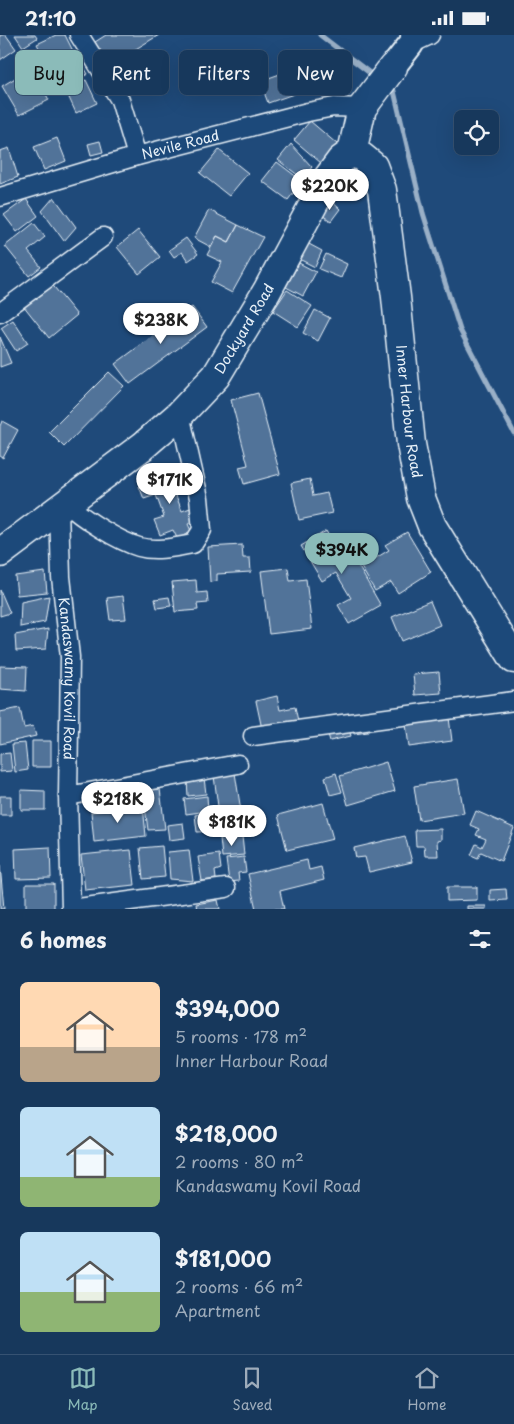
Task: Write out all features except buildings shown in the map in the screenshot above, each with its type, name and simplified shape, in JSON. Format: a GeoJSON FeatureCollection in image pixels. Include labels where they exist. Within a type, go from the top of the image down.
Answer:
{"type":"FeatureCollection","features":[{"type":"Feature","properties":{"kind":"main road"},"geometry":{"type":"LineString","coordinates":[[352,152],[367,102],[393,67]]}},
{"type":"Feature","properties":{"kind":"main road","name":"Dockyard Road"},"geometry":{"type":"LineString","coordinates":[[3,544],[62,505],[135,452],[180,414],[216,376],[268,291],[324,184],[341,160],[352,152]]}},
{"type":"Feature","properties":{"kind":"main road","name":"Inner Harbour Road"},"geometry":{"type":"LineString","coordinates":[[352,152],[373,166],[382,190],[397,305],[411,444],[421,497],[432,526],[514,659]]}},
{"type":"Feature","properties":{"kind":"street"},"geometry":{"type":"LineString","coordinates":[[79,35],[120,100],[137,156]]}},
{"type":"Feature","properties":{"kind":"street"},"geometry":{"type":"LineString","coordinates":[[393,67],[417,38]]}},
{"type":"Feature","properties":{"kind":"street","name":"Nevile Road"},"geometry":{"type":"LineString","coordinates":[[0,197],[137,156],[325,108],[367,102]]}},
{"type":"Feature","properties":{"kind":"street"},"geometry":{"type":"LineString","coordinates":[[0,313],[103,237]]}},
{"type":"Feature","properties":{"kind":"street"},"geometry":{"type":"LineString","coordinates":[[62,505],[139,547],[161,549],[193,544],[199,538],[202,529],[199,498],[180,414]]}},
{"type":"Feature","properties":{"kind":"street","name":"Kandaswamy Kovil Road"},"geometry":{"type":"LineString","coordinates":[[62,505],[61,577],[70,657],[68,796],[71,909]]}},
{"type":"Feature","properties":{"kind":"street"},"geometry":{"type":"LineString","coordinates":[[253,736],[514,701]]}},
{"type":"Feature","properties":{"kind":"street"},"geometry":{"type":"LineString","coordinates":[[68,796],[238,765]]}},
{"type":"Feature","properties":{"kind":"street"},"geometry":{"type":"LineString","coordinates":[[71,909],[226,888]]}},
{"type":"Feature","properties":{"kind":"waterway"},"geometry":{"type":"LineString","coordinates":[[320,35],[375,77]]}},
{"type":"Feature","properties":{"kind":"waterway"},"geometry":{"type":"LineString","coordinates":[[388,86],[394,91],[423,213],[460,330],[514,433]]}}]}
